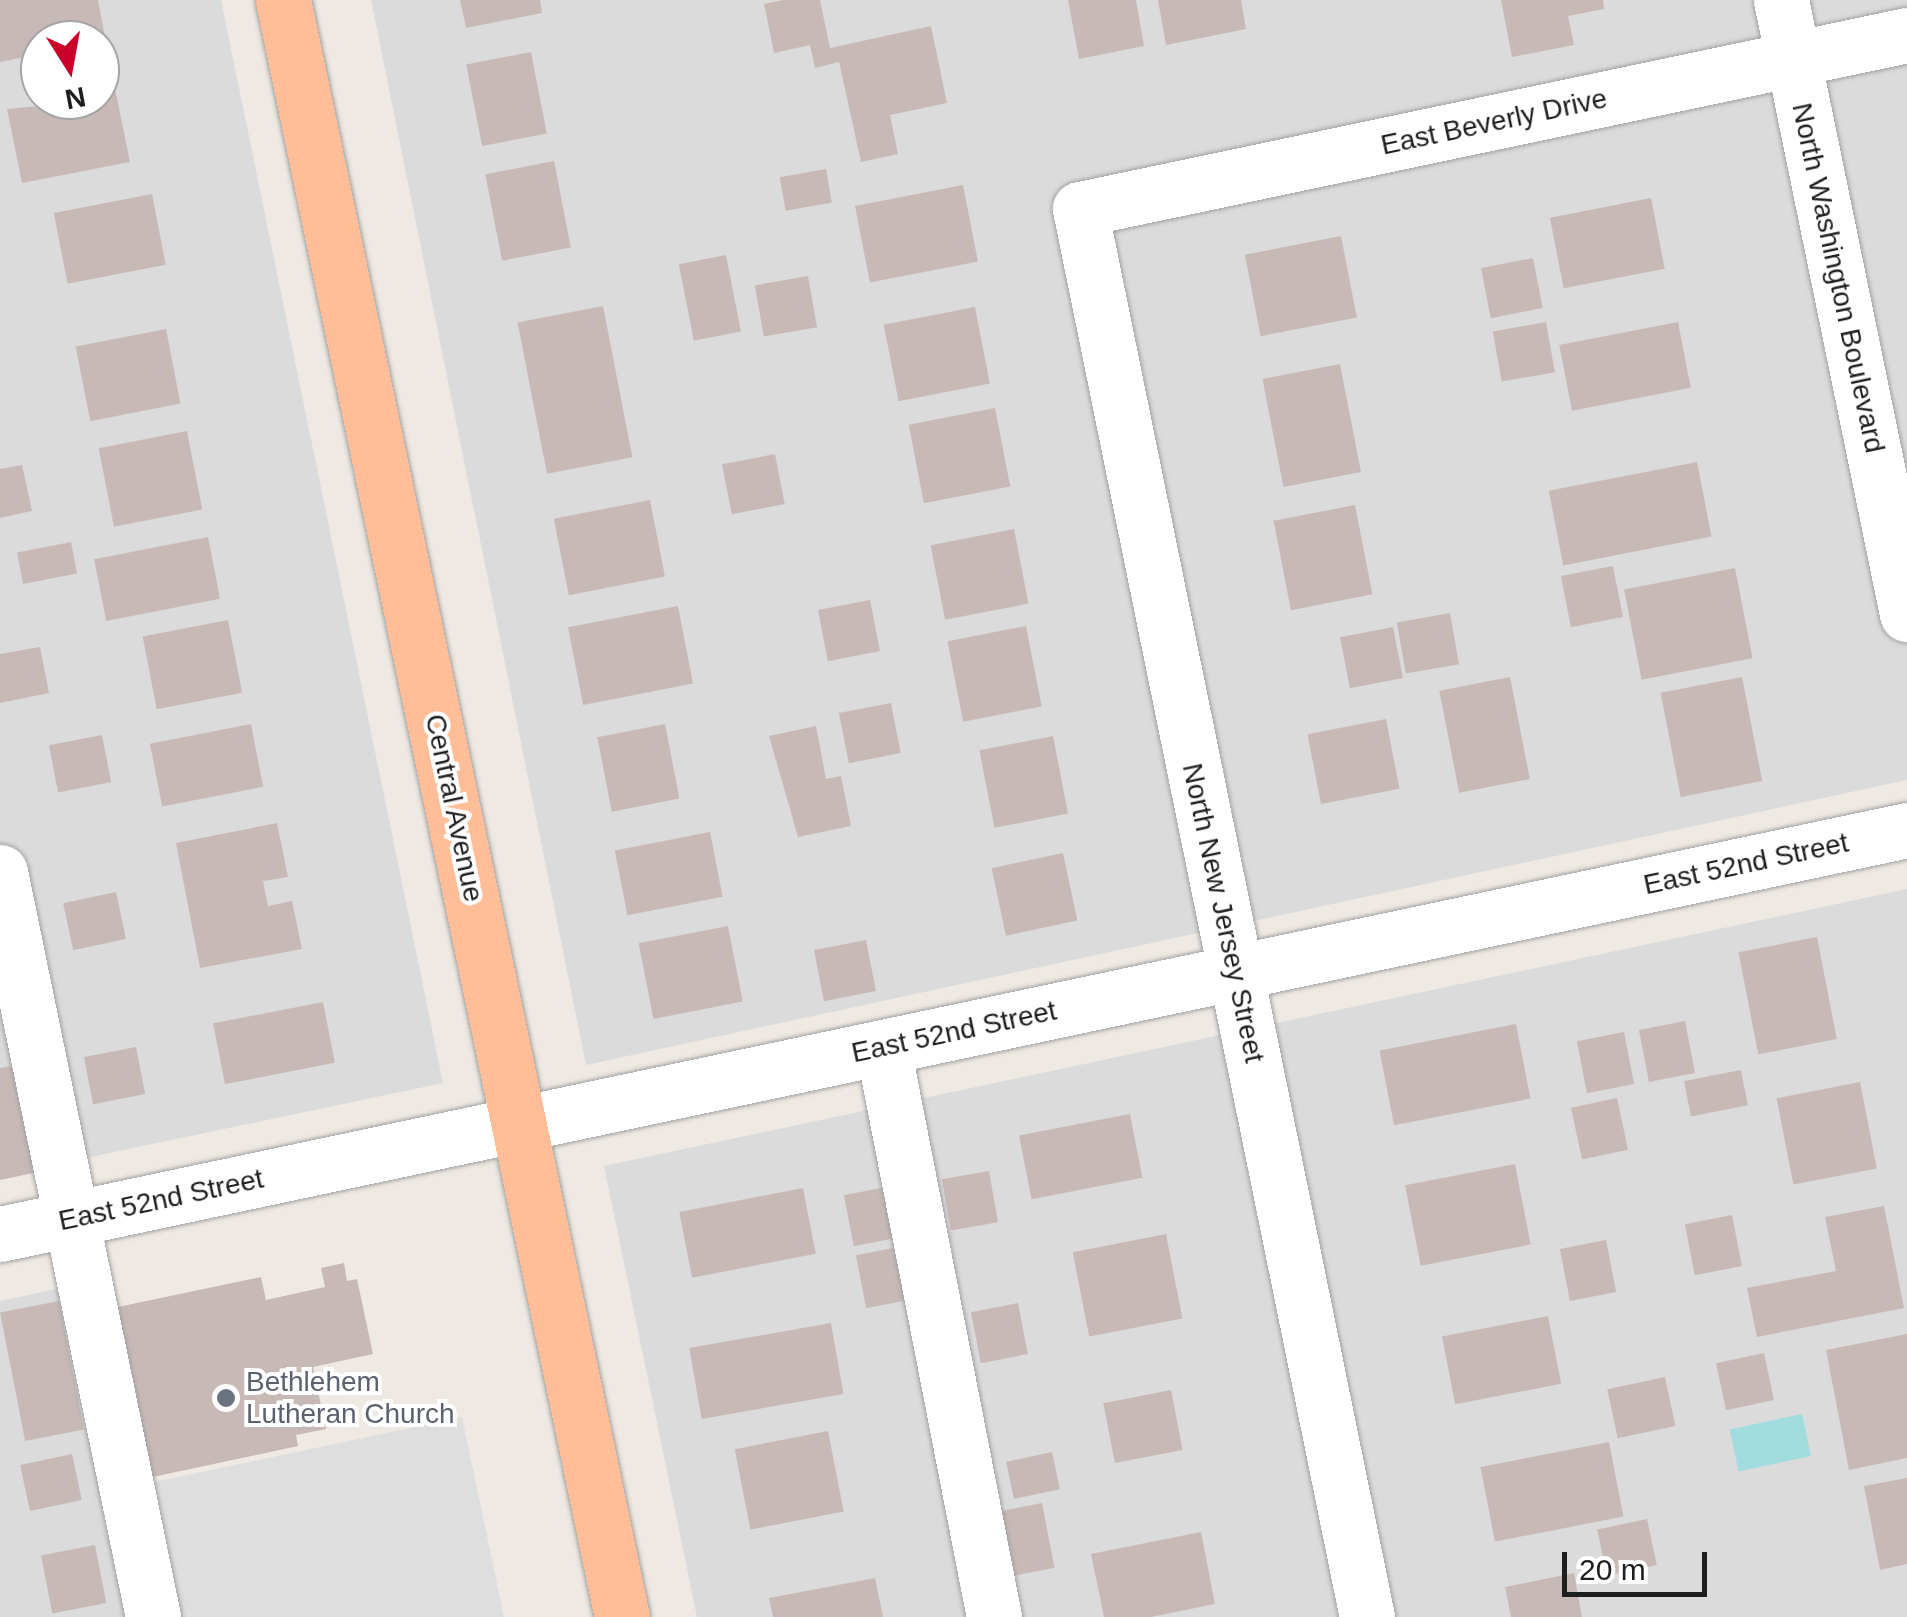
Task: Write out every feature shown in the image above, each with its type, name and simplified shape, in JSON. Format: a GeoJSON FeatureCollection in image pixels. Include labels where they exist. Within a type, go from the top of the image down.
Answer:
{"type":"FeatureCollection","features":[{"type":"Feature","properties":{"kind":"main road","name":"Central Avenue"},"geometry":{"type":"LineString","coordinates":[[283,0],[622,1617]]}},
{"type":"Feature","properties":{"kind":"street","name":"North Washington Boulevard"},"geometry":{"type":"LineString","coordinates":[[1781,0],[1907,614]]}},
{"type":"Feature","properties":{"kind":"street","name":"East Beverly Drive"},"geometry":{"type":"LineString","coordinates":[[1080,210],[1907,34]]}},
{"type":"Feature","properties":{"kind":"street","name":"North New Jersey Street"},"geometry":{"type":"LineString","coordinates":[[1080,210],[1367,1617]]}},
{"type":"Feature","properties":{"kind":"street","name":"East 52nd Street"},"geometry":{"type":"LineString","coordinates":[[0,1234],[1907,830]]}},
{"type":"Feature","properties":{"kind":"street"},"geometry":{"type":"LineString","coordinates":[[0,872],[154,1617]]}},
{"type":"Feature","properties":{"kind":"street"},"geometry":{"type":"LineString","coordinates":[[883,1048],[994,1617]]}},
{"type":"Feature","properties":{"kind":"shaded area"},"geometry":{"type":"Polygon","coordinates":[[[0,0],[221,0],[443,1083],[0,1176],[0,0]]]}},
{"type":"Feature","properties":{"kind":"shaded area"},"geometry":{"type":"Polygon","coordinates":[[[371,0],[1907,0],[1907,780],[586,1065],[371,0]]]}},
{"type":"Feature","properties":{"kind":"shaded area"},"geometry":{"type":"Polygon","coordinates":[[[1907,889],[1907,1617],[697,1617],[604,1166],[1907,889]]]}},
{"type":"Feature","properties":{"kind":"shaded area"},"geometry":{"type":"Polygon","coordinates":[[[75,1285],[141,1617],[0,1617],[0,1301],[75,1285]]]}},
{"type":"Feature","properties":{"kind":"shaded area"},"geometry":{"type":"Polygon","coordinates":[[[462,1417],[504,1617],[153,1617],[126,1488],[462,1417]]]}},
{"type":"Feature","properties":{"kind":"water"},"geometry":{"type":"Polygon","coordinates":[[[1802,1414],[1811,1456],[1739,1471],[1730,1429],[1802,1414]]]}},
{"type":"Feature","properties":{"kind":"building"},"geometry":{"type":"Polygon","coordinates":[[[0,0],[98,0],[102,20],[20,20],[20,58],[0,62],[0,0]]]}},
{"type":"Feature","properties":{"kind":"building"},"geometry":{"type":"Polygon","coordinates":[[[460,0],[540,0],[542,13],[466,28],[460,0]]]}},
{"type":"Feature","properties":{"kind":"building"},"geometry":{"type":"Polygon","coordinates":[[[820,0],[830,48],[931,26],[947,103],[890,115],[898,154],[861,162],[839,62],[815,68],[810,45],[774,53],[764,4],[820,0]]]}},
{"type":"Feature","properties":{"kind":"building"},"geometry":{"type":"Polygon","coordinates":[[[1068,0],[1136,0],[1144,46],[1079,59],[1068,0]]]}},
{"type":"Feature","properties":{"kind":"building"},"geometry":{"type":"Polygon","coordinates":[[[1158,0],[1241,0],[1246,29],[1166,45],[1158,0]]]}},
{"type":"Feature","properties":{"kind":"building"},"geometry":{"type":"Polygon","coordinates":[[[1501,0],[1603,0],[1604,9],[1568,16],[1574,45],[1512,57],[1501,0]]]}},
{"type":"Feature","properties":{"kind":"building"},"geometry":{"type":"Polygon","coordinates":[[[531,52],[547,133],[482,146],[466,65],[531,52]]]}},
{"type":"Feature","properties":{"kind":"building"},"geometry":{"type":"Polygon","coordinates":[[[20,108],[20,120],[120,120],[120,113],[130,162],[22,183],[7,109],[20,108]]]}},
{"type":"Feature","properties":{"kind":"building"},"geometry":{"type":"Polygon","coordinates":[[[554,161],[571,247],[502,261],[485,174],[554,161]]]}},
{"type":"Feature","properties":{"kind":"building"},"geometry":{"type":"Polygon","coordinates":[[[826,169],[832,202],[786,211],[780,177],[826,169]]]}},
{"type":"Feature","properties":{"kind":"building"},"geometry":{"type":"Polygon","coordinates":[[[963,185],[978,262],[870,283],[855,206],[963,185]]]}},
{"type":"Feature","properties":{"kind":"building"},"geometry":{"type":"Polygon","coordinates":[[[152,194],[166,265],[68,284],[54,213],[152,194]]]}},
{"type":"Feature","properties":{"kind":"building"},"geometry":{"type":"Polygon","coordinates":[[[1651,198],[1665,269],[1564,288],[1550,218],[1651,198]]]}},
{"type":"Feature","properties":{"kind":"building"},"geometry":{"type":"Polygon","coordinates":[[[1341,236],[1357,317],[1261,336],[1245,255],[1341,236]]]}},
{"type":"Feature","properties":{"kind":"building"},"geometry":{"type":"Polygon","coordinates":[[[726,255],[741,332],[694,341],[679,264],[726,255]]]}},
{"type":"Feature","properties":{"kind":"building"},"geometry":{"type":"Polygon","coordinates":[[[1533,258],[1543,308],[1491,318],[1481,268],[1533,258]]]}},
{"type":"Feature","properties":{"kind":"building"},"geometry":{"type":"Polygon","coordinates":[[[808,276],[817,327],[764,337],[755,285],[808,276]]]}},
{"type":"Feature","properties":{"kind":"building"},"geometry":{"type":"Polygon","coordinates":[[[603,306],[632,457],[547,474],[518,323],[603,306]]]}},
{"type":"Feature","properties":{"kind":"building"},"geometry":{"type":"Polygon","coordinates":[[[975,307],[990,384],[899,401],[884,325],[975,307]]]}},
{"type":"Feature","properties":{"kind":"building"},"geometry":{"type":"Polygon","coordinates":[[[1546,322],[1555,372],[1502,382],[1493,331],[1546,322]]]}},
{"type":"Feature","properties":{"kind":"building"},"geometry":{"type":"Polygon","coordinates":[[[1678,322],[1691,388],[1572,411],[1559,345],[1678,322]]]}},
{"type":"Feature","properties":{"kind":"building"},"geometry":{"type":"Polygon","coordinates":[[[166,329],[181,404],[90,421],[76,347],[166,329]]]}},
{"type":"Feature","properties":{"kind":"building"},"geometry":{"type":"Polygon","coordinates":[[[1340,364],[1361,472],[1283,487],[1262,379],[1340,364]]]}},
{"type":"Feature","properties":{"kind":"building"},"geometry":{"type":"Polygon","coordinates":[[[995,408],[1010,487],[924,503],[909,425],[995,408]]]}},
{"type":"Feature","properties":{"kind":"building"},"geometry":{"type":"Polygon","coordinates":[[[187,431],[202,510],[114,527],[99,448],[187,431]]]}},
{"type":"Feature","properties":{"kind":"building"},"geometry":{"type":"Polygon","coordinates":[[[775,454],[785,504],[732,514],[722,464],[775,454]]]}},
{"type":"Feature","properties":{"kind":"building"},"geometry":{"type":"Polygon","coordinates":[[[1697,462],[1712,537],[1563,565],[1549,491],[1697,462]]]}},
{"type":"Feature","properties":{"kind":"building"},"geometry":{"type":"Polygon","coordinates":[[[22,465],[32,511],[0,518],[0,469],[22,465]]]}},
{"type":"Feature","properties":{"kind":"building"},"geometry":{"type":"Polygon","coordinates":[[[650,500],[665,577],[569,595],[554,519],[650,500]]]}},
{"type":"Feature","properties":{"kind":"building"},"geometry":{"type":"Polygon","coordinates":[[[1355,505],[1372,594],[1291,610],[1274,521],[1355,505]]]}},
{"type":"Feature","properties":{"kind":"building"},"geometry":{"type":"Polygon","coordinates":[[[1014,529],[1029,604],[945,620],[931,545],[1014,529]]]}},
{"type":"Feature","properties":{"kind":"building"},"geometry":{"type":"Polygon","coordinates":[[[208,537],[220,599],[106,621],[94,559],[208,537]]]}},
{"type":"Feature","properties":{"kind":"building"},"geometry":{"type":"Polygon","coordinates":[[[71,542],[77,573],[23,584],[17,552],[71,542]]]}},
{"type":"Feature","properties":{"kind":"building"},"geometry":{"type":"Polygon","coordinates":[[[1613,566],[1623,617],[1571,627],[1561,576],[1613,566]]]}},
{"type":"Feature","properties":{"kind":"building"},"geometry":{"type":"Polygon","coordinates":[[[1735,568],[1753,658],[1642,680],[1624,590],[1735,568]]]}},
{"type":"Feature","properties":{"kind":"building"},"geometry":{"type":"Polygon","coordinates":[[[870,600],[880,651],[828,661],[818,610],[870,600]]]}},
{"type":"Feature","properties":{"kind":"building"},"geometry":{"type":"Polygon","coordinates":[[[678,606],[693,684],[583,705],[568,627],[678,606]]]}},
{"type":"Feature","properties":{"kind":"building"},"geometry":{"type":"Polygon","coordinates":[[[1450,613],[1459,664],[1406,674],[1397,622],[1450,613]]]}},
{"type":"Feature","properties":{"kind":"building"},"geometry":{"type":"Polygon","coordinates":[[[228,620],[242,693],[157,709],[143,637],[228,620]]]}},
{"type":"Feature","properties":{"kind":"building"},"geometry":{"type":"Polygon","coordinates":[[[1026,626],[1042,706],[963,722],[947,641],[1026,626]]]}},
{"type":"Feature","properties":{"kind":"building"},"geometry":{"type":"Polygon","coordinates":[[[1393,627],[1403,678],[1350,688],[1340,637],[1393,627]]]}},
{"type":"Feature","properties":{"kind":"building"},"geometry":{"type":"Polygon","coordinates":[[[40,647],[49,693],[0,703],[0,654],[40,647]]]}},
{"type":"Feature","properties":{"kind":"building"},"geometry":{"type":"Polygon","coordinates":[[[1510,677],[1530,779],[1459,793],[1439,691],[1510,677]]]}},
{"type":"Feature","properties":{"kind":"building"},"geometry":{"type":"Polygon","coordinates":[[[1742,677],[1762,781],[1681,797],[1661,693],[1742,677]]]}},
{"type":"Feature","properties":{"kind":"building"},"geometry":{"type":"Polygon","coordinates":[[[891,703],[901,753],[849,763],[839,713],[891,703]]]}},
{"type":"Feature","properties":{"kind":"building"},"geometry":{"type":"Polygon","coordinates":[[[1386,719],[1400,789],[1321,804],[1307,734],[1386,719]]]}},
{"type":"Feature","properties":{"kind":"building"},"geometry":{"type":"Polygon","coordinates":[[[251,724],[263,787],[162,806],[150,744],[251,724]]]}},
{"type":"Feature","properties":{"kind":"building"},"geometry":{"type":"Polygon","coordinates":[[[665,724],[680,799],[612,812],[597,737],[665,724]]]}},
{"type":"Feature","properties":{"kind":"building"},"geometry":{"type":"Polygon","coordinates":[[[816,726],[826,779],[841,776],[851,826],[798,837],[769,736],[816,726]]]}},
{"type":"Feature","properties":{"kind":"building"},"geometry":{"type":"Polygon","coordinates":[[[102,735],[111,782],[58,792],[49,745],[102,735]]]}},
{"type":"Feature","properties":{"kind":"building"},"geometry":{"type":"Polygon","coordinates":[[[1053,736],[1068,814],[994,828],[979,750],[1053,736]]]}},
{"type":"Feature","properties":{"kind":"building"},"geometry":{"type":"Polygon","coordinates":[[[277,823],[288,877],[263,881],[268,906],[292,901],[302,949],[200,968],[176,843],[277,823]]]}},
{"type":"Feature","properties":{"kind":"building"},"geometry":{"type":"Polygon","coordinates":[[[710,832],[723,897],[627,915],[615,851],[710,832]]]}},
{"type":"Feature","properties":{"kind":"building"},"geometry":{"type":"Polygon","coordinates":[[[1063,853],[1077,920],[1006,936],[992,868],[1063,853]]]}},
{"type":"Feature","properties":{"kind":"building"},"geometry":{"type":"Polygon","coordinates":[[[116,892],[126,939],[73,950],[63,903],[116,892]]]}},
{"type":"Feature","properties":{"kind":"building"},"geometry":{"type":"Polygon","coordinates":[[[728,926],[743,1002],[653,1019],[639,943],[728,926]]]}},
{"type":"Feature","properties":{"kind":"building"},"geometry":{"type":"Polygon","coordinates":[[[1817,937],[1837,1039],[1758,1054],[1738,952],[1817,937]]]}},
{"type":"Feature","properties":{"kind":"building"},"geometry":{"type":"Polygon","coordinates":[[[866,940],[876,991],[824,1001],[814,950],[866,940]]]}},
{"type":"Feature","properties":{"kind":"building"},"geometry":{"type":"Polygon","coordinates":[[[323,1002],[335,1063],[225,1084],[213,1023],[323,1002]]]}},
{"type":"Feature","properties":{"kind":"building"},"geometry":{"type":"Polygon","coordinates":[[[1685,1021],[1695,1073],[1649,1082],[1639,1030],[1685,1021]]]}},
{"type":"Feature","properties":{"kind":"building"},"geometry":{"type":"Polygon","coordinates":[[[1516,1024],[1531,1099],[1394,1125],[1380,1051],[1516,1024]]]}},
{"type":"Feature","properties":{"kind":"building"},"geometry":{"type":"Polygon","coordinates":[[[1624,1032],[1634,1084],[1587,1093],[1577,1041],[1624,1032]]]}},
{"type":"Feature","properties":{"kind":"building"},"geometry":{"type":"Polygon","coordinates":[[[136,1047],[145,1094],[93,1104],[84,1057],[136,1047]]]}},
{"type":"Feature","properties":{"kind":"building"},"geometry":{"type":"Polygon","coordinates":[[[17,1065],[38,1172],[0,1180],[0,1068],[17,1065]]]}},
{"type":"Feature","properties":{"kind":"building"},"geometry":{"type":"Polygon","coordinates":[[[1741,1070],[1748,1105],[1691,1116],[1684,1081],[1741,1070]]]}},
{"type":"Feature","properties":{"kind":"building"},"geometry":{"type":"Polygon","coordinates":[[[1860,1082],[1877,1168],[1793,1185],[1777,1098],[1860,1082]]]}},
{"type":"Feature","properties":{"kind":"building"},"geometry":{"type":"Polygon","coordinates":[[[1617,1098],[1628,1150],[1582,1160],[1571,1108],[1617,1098]]]}},
{"type":"Feature","properties":{"kind":"building"},"geometry":{"type":"Polygon","coordinates":[[[1130,1114],[1142,1178],[1031,1199],[1019,1136],[1130,1114]]]}},
{"type":"Feature","properties":{"kind":"building"},"geometry":{"type":"Polygon","coordinates":[[[1515,1164],[1531,1244],[1421,1266],[1405,1185],[1515,1164]]]}},
{"type":"Feature","properties":{"kind":"building"},"geometry":{"type":"Polygon","coordinates":[[[989,1171],[998,1222],[951,1231],[942,1179],[989,1171]]]}},
{"type":"Feature","properties":{"kind":"building"},"geometry":{"type":"Polygon","coordinates":[[[891,1186],[901,1237],[854,1246],[844,1195],[891,1186]]]}},
{"type":"Feature","properties":{"kind":"building"},"geometry":{"type":"Polygon","coordinates":[[[803,1188],[816,1254],[692,1278],[679,1212],[803,1188]]]}},
{"type":"Feature","properties":{"kind":"building"},"geometry":{"type":"Polygon","coordinates":[[[1884,1206],[1904,1308],[1757,1337],[1747,1288],[1836,1271],[1825,1217],[1884,1206]]]}},
{"type":"Feature","properties":{"kind":"building"},"geometry":{"type":"Polygon","coordinates":[[[1732,1215],[1742,1266],[1695,1275],[1685,1224],[1732,1215]]]}},
{"type":"Feature","properties":{"kind":"building"},"geometry":{"type":"Polygon","coordinates":[[[1166,1234],[1182,1318],[1089,1337],[1073,1252],[1166,1234]]]}},
{"type":"Feature","properties":{"kind":"building"},"geometry":{"type":"Polygon","coordinates":[[[1606,1240],[1616,1292],[1570,1301],[1560,1249],[1606,1240]]]}},
{"type":"Feature","properties":{"kind":"building"},"geometry":{"type":"Polygon","coordinates":[[[903,1246],[913,1299],[866,1308],[856,1255],[903,1246]]]}},
{"type":"Feature","properties":{"kind":"building","name":"Bethlehem Lutheran Church"},"geometry":{"type":"Polygon","coordinates":[[[344,1263],[347,1281],[357,1279],[373,1354],[313,1367],[326,1429],[296,1435],[298,1446],[148,1478],[113,1308],[261,1277],[266,1300],[325,1287],[321,1268],[344,1263]]]}},
{"type":"Feature","properties":{"kind":"building"},"geometry":{"type":"Polygon","coordinates":[[[59,1301],[84,1430],[25,1441],[0,1312],[59,1301]]]}},
{"type":"Feature","properties":{"kind":"building"},"geometry":{"type":"Polygon","coordinates":[[[1018,1303],[1028,1354],[981,1363],[971,1312],[1018,1303]]]}},
{"type":"Feature","properties":{"kind":"building"},"geometry":{"type":"Polygon","coordinates":[[[1548,1316],[1561,1384],[1455,1404],[1442,1337],[1548,1316]]]}},
{"type":"Feature","properties":{"kind":"building"},"geometry":{"type":"Polygon","coordinates":[[[831,1323],[844,1394],[702,1419],[689,1348],[831,1323]]]}},
{"type":"Feature","properties":{"kind":"building"},"geometry":{"type":"Polygon","coordinates":[[[1907,1334],[1907,1458],[1849,1470],[1826,1350],[1907,1334]]]}},
{"type":"Feature","properties":{"kind":"building"},"geometry":{"type":"Polygon","coordinates":[[[1764,1353],[1774,1400],[1726,1410],[1716,1363],[1764,1353]]]}},
{"type":"Feature","properties":{"kind":"building"},"geometry":{"type":"Polygon","coordinates":[[[1665,1377],[1675,1426],[1618,1438],[1607,1389],[1665,1377]]]}},
{"type":"Feature","properties":{"kind":"building"},"geometry":{"type":"Polygon","coordinates":[[[1171,1390],[1183,1450],[1115,1463],[1103,1403],[1171,1390]]]}},
{"type":"Feature","properties":{"kind":"building"},"geometry":{"type":"Polygon","coordinates":[[[828,1431],[844,1511],[750,1530],[735,1449],[828,1431]]]}},
{"type":"Feature","properties":{"kind":"building"},"geometry":{"type":"Polygon","coordinates":[[[1609,1442],[1624,1517],[1495,1542],[1480,1467],[1609,1442]]]}},
{"type":"Feature","properties":{"kind":"building"},"geometry":{"type":"Polygon","coordinates":[[[1052,1452],[1060,1489],[1014,1499],[1006,1462],[1052,1452]]]}},
{"type":"Feature","properties":{"kind":"building"},"geometry":{"type":"Polygon","coordinates":[[[72,1454],[82,1500],[30,1511],[20,1465],[72,1454]]]}},
{"type":"Feature","properties":{"kind":"building"},"geometry":{"type":"Polygon","coordinates":[[[1907,1478],[1907,1564],[1880,1570],[1864,1486],[1907,1478]]]}},
{"type":"Feature","properties":{"kind":"building"},"geometry":{"type":"Polygon","coordinates":[[[1042,1503],[1055,1568],[1007,1577],[995,1512],[1042,1503]]]}},
{"type":"Feature","properties":{"kind":"building"},"geometry":{"type":"Polygon","coordinates":[[[1647,1519],[1657,1565],[1607,1576],[1597,1530],[1647,1519]]]}},
{"type":"Feature","properties":{"kind":"building"},"geometry":{"type":"Polygon","coordinates":[[[1201,1532],[1215,1604],[1151,1617],[1104,1617],[1091,1554],[1201,1532]]]}},
{"type":"Feature","properties":{"kind":"building"},"geometry":{"type":"Polygon","coordinates":[[[95,1545],[106,1603],[52,1613],[41,1555],[95,1545]]]}},
{"type":"Feature","properties":{"kind":"building"},"geometry":{"type":"Polygon","coordinates":[[[1574,1573],[1582,1617],[1511,1617],[1505,1587],[1574,1573]]]}},
{"type":"Feature","properties":{"kind":"building"},"geometry":{"type":"Polygon","coordinates":[[[875,1578],[883,1617],[773,1617],[769,1598],[875,1578]]]}},
{"type":"Feature","properties":{"kind":"place","name":"Bethlehem Lutheran Church"},"geometry":{"type":"Point","coordinates":[226,1398]}}]}
